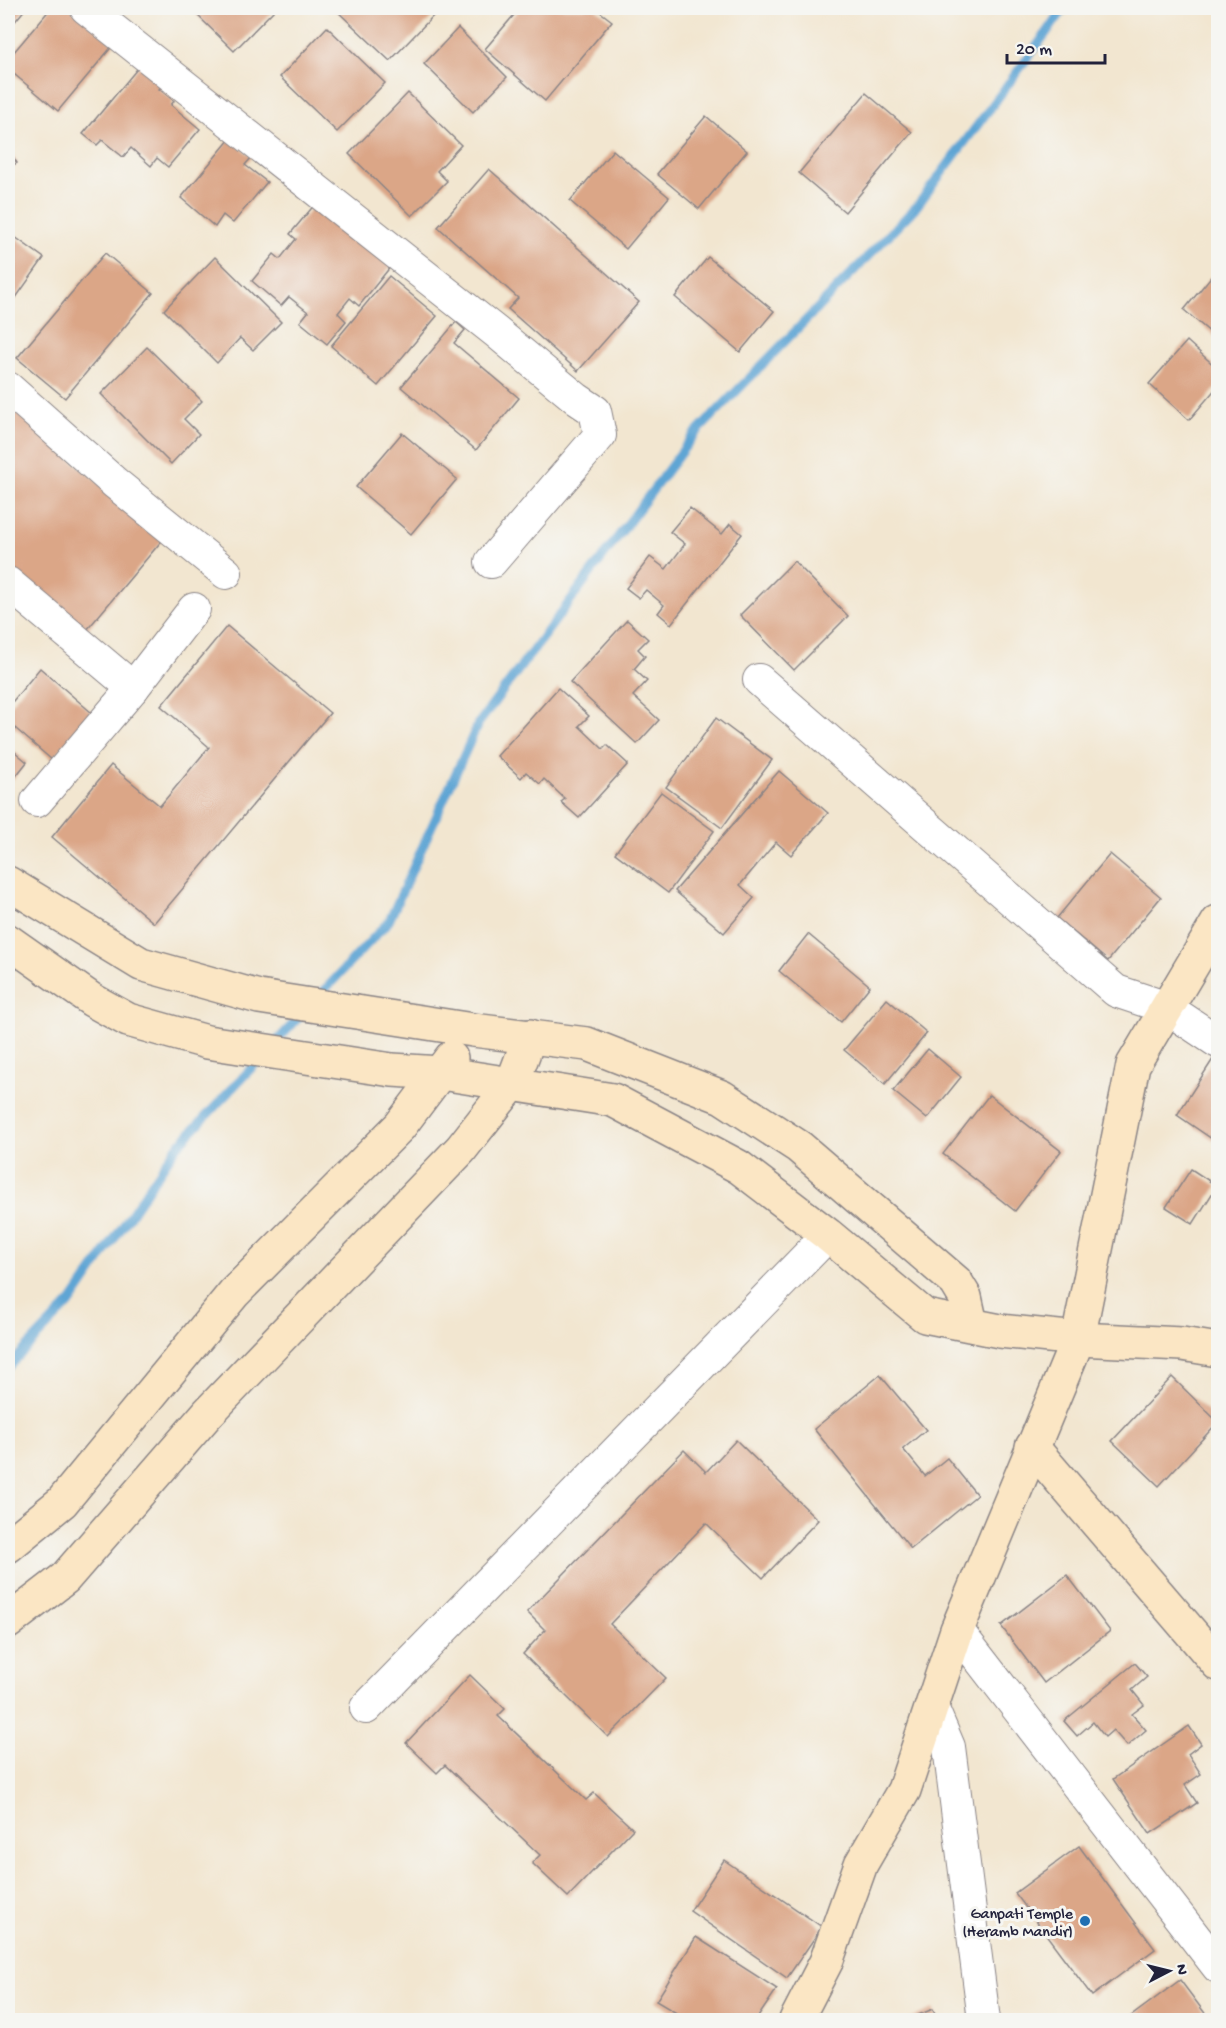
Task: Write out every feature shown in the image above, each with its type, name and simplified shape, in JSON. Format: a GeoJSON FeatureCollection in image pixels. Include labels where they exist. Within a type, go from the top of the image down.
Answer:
{"type":"FeatureCollection","features":[{"type":"Feature","properties":{"kind":"main road"},"geometry":{"type":"LineString","coordinates":[[8,883],[141,964],[259,997],[473,1030],[587,1044],[722,1097],[799,1147],[956,1282],[964,1297],[970,1324]]}},
{"type":"Feature","properties":{"kind":"main road"},"geometry":{"type":"LineString","coordinates":[[796,2020],[826,1962],[861,1864],[904,1790],[957,1630],[1078,1339],[1133,1065],[1218,922]]}},
{"type":"Feature","properties":{"kind":"main road"},"geometry":{"type":"LineString","coordinates":[[8,941],[92,1000],[128,1020],[207,1042],[392,1070],[441,1073],[613,1100],[739,1167],[828,1235],[924,1316],[1000,1332],[1078,1339],[1182,1344],[1218,1350]]}},
{"type":"Feature","properties":{"kind":"main road"},"geometry":{"type":"LineString","coordinates":[[8,1546],[62,1502],[234,1293],[400,1126],[473,1030]]}},
{"type":"Feature","properties":{"kind":"main road"},"geometry":{"type":"LineString","coordinates":[[8,1622],[65,1578],[208,1413],[461,1149],[513,1084],[530,1036]]}},
{"type":"Feature","properties":{"kind":"main road"},"geometry":{"type":"LineString","coordinates":[[1032,1447],[1218,1664]]}},
{"type":"Feature","properties":{"kind":"street"},"geometry":{"type":"LineString","coordinates":[[87,8],[595,411],[600,435],[491,562]]}},
{"type":"Feature","properties":{"kind":"street"},"geometry":{"type":"LineString","coordinates":[[8,388],[115,483],[226,573]]}},
{"type":"Feature","properties":{"kind":"street"},"geometry":{"type":"LineString","coordinates":[[8,583],[134,688]]}},
{"type":"Feature","properties":{"kind":"street"},"geometry":{"type":"LineString","coordinates":[[37,801],[134,688],[194,609]]}},
{"type":"Feature","properties":{"kind":"street"},"geometry":{"type":"LineString","coordinates":[[759,680],[1116,991],[1167,1008],[1218,1042]]}},
{"type":"Feature","properties":{"kind":"street"},"geometry":{"type":"LineString","coordinates":[[366,1708],[828,1235]]}},
{"type":"Feature","properties":{"kind":"street"},"geometry":{"type":"LineString","coordinates":[[957,1630],[1218,1967]]}},
{"type":"Feature","properties":{"kind":"street"},"geometry":{"type":"LineString","coordinates":[[932,1707],[949,1747],[984,2020]]}},
{"type":"Feature","properties":{"kind":"building"},"geometry":{"type":"Polygon","coordinates":[[[8,8],[26,8],[8,30],[8,8]]]}},
{"type":"Feature","properties":{"kind":"building"},"geometry":{"type":"Polygon","coordinates":[[[51,8],[70,8],[114,44],[58,111],[8,69],[8,59],[51,8]]]}},
{"type":"Feature","properties":{"kind":"building"},"geometry":{"type":"Polygon","coordinates":[[[190,8],[276,8],[234,51],[190,8]]]}},
{"type":"Feature","properties":{"kind":"building"},"geometry":{"type":"Polygon","coordinates":[[[334,8],[426,8],[434,15],[390,61],[334,8]]]}},
{"type":"Feature","properties":{"kind":"building"},"geometry":{"type":"Polygon","coordinates":[[[520,8],[595,8],[612,21],[545,101],[485,49],[520,8]]]}},
{"type":"Feature","properties":{"kind":"building"},"geometry":{"type":"Polygon","coordinates":[[[327,27],[385,83],[337,132],[280,77],[327,27]]]}},
{"type":"Feature","properties":{"kind":"building"},"geometry":{"type":"Polygon","coordinates":[[[458,28],[507,77],[473,112],[424,64],[458,28]]]}},
{"type":"Feature","properties":{"kind":"building"},"geometry":{"type":"Polygon","coordinates":[[[142,63],[165,82],[159,89],[174,101],[171,105],[200,129],[168,167],[157,158],[151,166],[131,148],[123,157],[102,140],[97,145],[83,134],[142,63]]]}},
{"type":"Feature","properties":{"kind":"building"},"geometry":{"type":"Polygon","coordinates":[[[408,93],[461,145],[437,171],[447,181],[412,216],[349,154],[408,93]]]}},
{"type":"Feature","properties":{"kind":"building"},"geometry":{"type":"Polygon","coordinates":[[[866,93],[912,132],[845,212],[799,173],[866,93]]]}},
{"type":"Feature","properties":{"kind":"building"},"geometry":{"type":"Polygon","coordinates":[[[706,116],[747,151],[699,209],[657,174],[706,116]]]}},
{"type":"Feature","properties":{"kind":"building"},"geometry":{"type":"Polygon","coordinates":[[[230,139],[252,157],[245,165],[267,182],[233,223],[223,215],[215,227],[181,198],[230,139]]]}},
{"type":"Feature","properties":{"kind":"building"},"geometry":{"type":"Polygon","coordinates":[[[8,149],[17,163],[8,168],[8,149]]]}},
{"type":"Feature","properties":{"kind":"building"},"geometry":{"type":"Polygon","coordinates":[[[613,150],[669,197],[626,249],[570,201],[613,150]]]}},
{"type":"Feature","properties":{"kind":"building"},"geometry":{"type":"Polygon","coordinates":[[[489,169],[639,302],[578,371],[508,309],[518,298],[438,227],[489,169]]]}},
{"type":"Feature","properties":{"kind":"building"},"geometry":{"type":"Polygon","coordinates":[[[316,203],[391,266],[359,306],[350,298],[338,313],[346,321],[327,344],[300,322],[308,312],[289,297],[281,306],[252,281],[274,254],[280,259],[296,239],[290,234],[316,203]]]}},
{"type":"Feature","properties":{"kind":"building"},"geometry":{"type":"Polygon","coordinates":[[[8,232],[44,258],[8,309],[8,232]]]}},
{"type":"Feature","properties":{"kind":"building"},"geometry":{"type":"Polygon","coordinates":[[[105,253],[153,293],[65,398],[17,358],[105,253]]]}},
{"type":"Feature","properties":{"kind":"building"},"geometry":{"type":"Polygon","coordinates":[[[215,257],[281,322],[253,350],[240,338],[217,363],[164,310],[215,257]]]}},
{"type":"Feature","properties":{"kind":"building"},"geometry":{"type":"Polygon","coordinates":[[[708,257],[774,311],[740,352],[675,297],[708,257]]]}},
{"type":"Feature","properties":{"kind":"building"},"geometry":{"type":"Polygon","coordinates":[[[1218,268],[1218,339],[1184,310],[1218,268]]]}},
{"type":"Feature","properties":{"kind":"building"},"geometry":{"type":"Polygon","coordinates":[[[389,276],[437,316],[378,386],[331,346],[389,276]]]}},
{"type":"Feature","properties":{"kind":"building"},"geometry":{"type":"Polygon","coordinates":[[[456,322],[465,330],[454,343],[519,398],[476,450],[401,387],[456,322]]]}},
{"type":"Feature","properties":{"kind":"building"},"geometry":{"type":"Polygon","coordinates":[[[1187,341],[1218,369],[1218,386],[1189,420],[1149,384],[1187,341]]]}},
{"type":"Feature","properties":{"kind":"building"},"geometry":{"type":"Polygon","coordinates":[[[147,347],[202,401],[184,419],[199,434],[171,464],[101,394],[147,347]]]}},
{"type":"Feature","properties":{"kind":"building"},"geometry":{"type":"Polygon","coordinates":[[[8,406],[164,538],[81,637],[8,574],[8,406]]]}},
{"type":"Feature","properties":{"kind":"building"},"geometry":{"type":"Polygon","coordinates":[[[402,433],[457,479],[411,534],[356,487],[402,433]]]}},
{"type":"Feature","properties":{"kind":"building"},"geometry":{"type":"Polygon","coordinates":[[[690,508],[722,534],[730,524],[742,534],[671,624],[658,613],[664,605],[646,590],[639,598],[626,588],[650,557],[666,569],[685,544],[670,532],[690,508]]]}},
{"type":"Feature","properties":{"kind":"building"},"geometry":{"type":"Polygon","coordinates":[[[794,561],[848,616],[794,670],[740,615],[794,561]]]}},
{"type":"Feature","properties":{"kind":"building"},"geometry":{"type":"Polygon","coordinates":[[[627,620],[648,639],[638,649],[645,656],[634,669],[647,681],[633,696],[659,720],[637,744],[570,682],[627,620]]]}},
{"type":"Feature","properties":{"kind":"building"},"geometry":{"type":"Polygon","coordinates":[[[227,626],[330,713],[154,923],[52,837],[111,765],[160,806],[209,747],[161,706],[227,626]]]}},
{"type":"Feature","properties":{"kind":"building"},"geometry":{"type":"Polygon","coordinates":[[[40,668],[92,713],[52,760],[8,722],[8,707],[40,668]]]}},
{"type":"Feature","properties":{"kind":"building"},"geometry":{"type":"Polygon","coordinates":[[[558,688],[589,716],[579,726],[603,749],[607,745],[628,764],[579,818],[561,802],[565,799],[544,779],[540,784],[526,772],[521,778],[497,756],[558,688]]]}},
{"type":"Feature","properties":{"kind":"building"},"geometry":{"type":"Polygon","coordinates":[[[716,718],[772,760],[722,828],[666,787],[716,718]]]}},
{"type":"Feature","properties":{"kind":"building"},"geometry":{"type":"Polygon","coordinates":[[[8,746],[27,762],[8,786],[8,746]]]}},
{"type":"Feature","properties":{"kind":"building"},"geometry":{"type":"Polygon","coordinates":[[[779,771],[828,813],[791,855],[776,842],[740,885],[754,898],[724,933],[675,891],[779,771]]]}},
{"type":"Feature","properties":{"kind":"building"},"geometry":{"type":"Polygon","coordinates":[[[661,792],[714,831],[668,893],[615,853],[661,792]]]}},
{"type":"Feature","properties":{"kind":"building"},"geometry":{"type":"Polygon","coordinates":[[[1110,854],[1161,897],[1108,961],[1057,918],[1110,854]]]}},
{"type":"Feature","properties":{"kind":"building"},"geometry":{"type":"Polygon","coordinates":[[[808,934],[870,986],[841,1022],[779,971],[808,934]]]}},
{"type":"Feature","properties":{"kind":"building"},"geometry":{"type":"Polygon","coordinates":[[[887,999],[927,1033],[885,1084],[844,1050],[887,999]]]}},
{"type":"Feature","properties":{"kind":"building"},"geometry":{"type":"Polygon","coordinates":[[[928,1049],[961,1077],[927,1119],[893,1091],[928,1049]]]}},
{"type":"Feature","properties":{"kind":"building"},"geometry":{"type":"Polygon","coordinates":[[[1218,1054],[1218,1143],[1177,1115],[1218,1054]]]}},
{"type":"Feature","properties":{"kind":"building"},"geometry":{"type":"Polygon","coordinates":[[[989,1095],[1061,1151],[1015,1211],[943,1154],[989,1095]]]}},
{"type":"Feature","properties":{"kind":"building"},"geometry":{"type":"Polygon","coordinates":[[[1191,1169],[1217,1186],[1193,1224],[1166,1207],[1191,1169]]]}},
{"type":"Feature","properties":{"kind":"building"},"geometry":{"type":"Polygon","coordinates":[[[880,1375],[926,1430],[903,1449],[925,1476],[947,1458],[977,1495],[911,1549],[814,1429],[880,1375]]]}},
{"type":"Feature","properties":{"kind":"building"},"geometry":{"type":"Polygon","coordinates":[[[1172,1377],[1218,1422],[1159,1486],[1112,1441],[1172,1377]]]}},
{"type":"Feature","properties":{"kind":"building"},"geometry":{"type":"Polygon","coordinates":[[[736,1440],[818,1520],[763,1578],[706,1523],[610,1624],[666,1678],[608,1737],[523,1654],[545,1630],[527,1612],[684,1450],[706,1472],[736,1440]]]}},
{"type":"Feature","properties":{"kind":"building"},"geometry":{"type":"Polygon","coordinates":[[[1067,1575],[1110,1631],[1044,1683],[1001,1626],[1067,1575]]]}},
{"type":"Feature","properties":{"kind":"building"},"geometry":{"type":"Polygon","coordinates":[[[1135,1663],[1147,1677],[1132,1690],[1144,1705],[1132,1714],[1146,1730],[1127,1746],[1113,1730],[1105,1737],[1093,1722],[1077,1736],[1064,1721],[1135,1663]]]}},
{"type":"Feature","properties":{"kind":"building"},"geometry":{"type":"Polygon","coordinates":[[[470,1675],[505,1709],[498,1716],[586,1800],[594,1793],[633,1829],[568,1897],[532,1863],[540,1855],[445,1765],[437,1773],[406,1743],[470,1675]]]}},
{"type":"Feature","properties":{"kind":"building"},"geometry":{"type":"Polygon","coordinates":[[[1189,1726],[1201,1744],[1188,1754],[1201,1774],[1185,1785],[1197,1803],[1150,1834],[1113,1779],[1189,1726]]]}},
{"type":"Feature","properties":{"kind":"building","name":"Ganpati Temple (Heramb Mandir)"},"geometry":{"type":"Polygon","coordinates":[[[1079,1846],[1155,1949],[1092,1996],[1015,1893],[1079,1846]]]}},
{"type":"Feature","properties":{"kind":"building"},"geometry":{"type":"Polygon","coordinates":[[[724,1860],[822,1927],[787,1978],[690,1911],[724,1860]]]}},
{"type":"Feature","properties":{"kind":"building"},"geometry":{"type":"Polygon","coordinates":[[[696,1937],[777,1989],[756,2020],[688,2020],[656,2001],[696,1937]]]}},
{"type":"Feature","properties":{"kind":"building"},"geometry":{"type":"Polygon","coordinates":[[[1180,1980],[1210,2020],[1126,2020],[1180,1980]]]}},
{"type":"Feature","properties":{"kind":"building"},"geometry":{"type":"Polygon","coordinates":[[[933,2009],[938,2020],[906,2020],[933,2009]]]}},
{"type":"Feature","properties":{"kind":"waterway"},"geometry":{"type":"LineString","coordinates":[[317,998],[389,921],[478,724],[694,435],[917,206],[1065,8]]}},
{"type":"Feature","properties":{"kind":"waterway"},"geometry":{"type":"LineString","coordinates":[[274,1044],[305,1011]]}},
{"type":"Feature","properties":{"kind":"waterway"},"geometry":{"type":"LineString","coordinates":[[8,1367],[72,1301],[176,1148],[260,1059]]}},
{"type":"Feature","properties":{"kind":"place","name":"Ganpati Temple (Heramb Mandir)"},"geometry":{"type":"Point","coordinates":[1085,1921]}}]}
